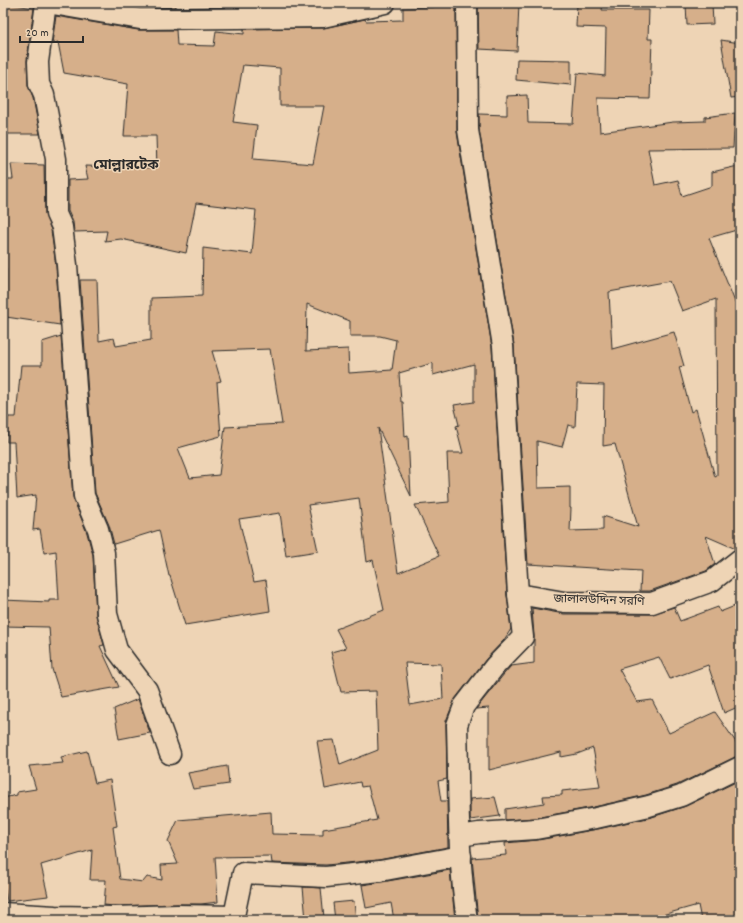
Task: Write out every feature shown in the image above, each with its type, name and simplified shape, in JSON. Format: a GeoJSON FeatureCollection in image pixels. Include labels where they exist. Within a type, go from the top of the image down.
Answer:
{"type":"FeatureCollection","features":[{"type":"Feature","properties":{"kind":"street"},"geometry":{"type":"LineString","coordinates":[[170,754],[146,690],[117,650],[107,614],[104,553],[98,529],[84,496],[67,265],[62,227],[56,214],[56,158],[44,95],[39,84],[38,62],[46,3],[140,19],[323,17],[385,3]]}},
{"type":"Feature","properties":{"kind":"street"},"geometry":{"type":"LineString","coordinates":[[466,920],[462,891],[458,725],[464,706],[495,666],[523,637],[518,594],[503,346],[468,130],[467,3]]}},
{"type":"Feature","properties":{"kind":"street","name":"জালালউদ্দিন সরণি"},"geometry":{"type":"LineString","coordinates":[[518,594],[564,602],[652,603],[712,581],[740,559]]}},
{"type":"Feature","properties":{"kind":"street"},"geometry":{"type":"LineString","coordinates":[[460,836],[479,833],[536,829],[649,806],[680,796],[740,767]]}},
{"type":"Feature","properties":{"kind":"street"},"geometry":{"type":"LineString","coordinates":[[3,913],[55,916],[115,917],[177,915],[234,918],[243,873],[326,877],[380,871],[461,856]]}},
{"type":"Feature","properties":{"kind":"building"},"geometry":{"type":"Polygon","coordinates":[[[3,3],[34,8],[27,60],[28,85],[33,98],[40,134],[3,134],[6,51],[3,51],[3,3]]]}},
{"type":"Feature","properties":{"kind":"building"},"geometry":{"type":"Polygon","coordinates":[[[119,3],[176,3],[176,7],[141,7],[119,3]]]}},
{"type":"Feature","properties":{"kind":"building"},"geometry":{"type":"Polygon","coordinates":[[[257,3],[333,3],[322,6],[257,6],[257,3]]]}},
{"type":"Feature","properties":{"kind":"building"},"geometry":{"type":"Polygon","coordinates":[[[434,3],[456,3],[457,132],[492,347],[507,595],[511,629],[504,640],[486,659],[455,699],[446,721],[447,779],[438,781],[441,801],[447,801],[448,847],[378,860],[326,865],[272,863],[271,856],[215,857],[218,902],[201,904],[115,906],[104,905],[106,880],[90,880],[92,850],[41,865],[48,896],[7,901],[3,878],[3,798],[17,795],[17,792],[36,789],[29,766],[63,763],[61,757],[87,751],[95,783],[110,780],[117,826],[113,827],[120,879],[143,882],[147,877],[162,880],[161,865],[178,864],[168,841],[178,820],[271,812],[272,834],[323,835],[323,829],[377,820],[368,786],[361,787],[360,782],[325,789],[317,741],[334,740],[340,765],[378,750],[376,691],[341,692],[331,652],[346,648],[336,629],[384,610],[373,560],[367,562],[359,498],[308,505],[318,551],[286,556],[280,513],[239,519],[254,582],[266,580],[270,611],[185,625],[169,576],[159,530],[114,544],[109,525],[95,493],[80,280],[97,280],[99,341],[114,338],[116,346],[151,340],[151,298],[202,296],[203,248],[252,254],[256,210],[196,203],[186,253],[121,239],[105,241],[107,231],[74,232],[73,222],[68,211],[68,180],[88,179],[85,166],[157,168],[156,136],[124,136],[128,84],[64,73],[58,42],[52,43],[56,16],[138,30],[176,30],[177,45],[214,46],[216,31],[244,34],[244,29],[323,28],[365,19],[366,21],[403,20],[403,8],[434,7],[434,3]],[[243,65],[233,122],[257,125],[253,159],[313,164],[324,106],[280,106],[280,68],[243,65]],[[307,304],[306,351],[348,349],[349,373],[392,370],[396,340],[380,336],[350,336],[350,321],[307,304]],[[270,349],[212,351],[221,381],[217,382],[221,436],[178,448],[190,478],[219,475],[225,427],[282,424],[270,349]],[[433,363],[399,373],[401,402],[403,402],[405,437],[408,436],[411,496],[378,428],[398,573],[439,556],[415,505],[449,502],[447,453],[463,453],[456,426],[459,425],[454,405],[474,402],[474,364],[433,375],[433,363]],[[405,663],[410,705],[443,699],[441,664],[405,663]]]}},
{"type":"Feature","properties":{"kind":"building"},"geometry":{"type":"Polygon","coordinates":[[[478,3],[519,3],[517,51],[479,49],[478,3]]]}},
{"type":"Feature","properties":{"kind":"building"},"geometry":{"type":"Polygon","coordinates":[[[577,3],[603,3],[602,10],[649,10],[648,39],[652,39],[650,99],[598,98],[600,132],[673,122],[705,121],[705,117],[735,113],[733,148],[648,149],[655,185],[678,180],[682,196],[712,186],[712,172],[738,166],[738,185],[740,185],[740,229],[709,238],[735,302],[740,301],[740,548],[736,549],[706,536],[715,564],[706,571],[650,591],[640,591],[641,571],[528,564],[514,345],[479,129],[479,114],[507,115],[507,96],[527,95],[528,123],[573,124],[577,73],[605,76],[606,28],[576,27],[577,3]],[[670,281],[609,292],[612,349],[674,332],[684,366],[679,367],[691,412],[696,409],[715,477],[717,476],[716,299],[682,311],[670,281]],[[577,384],[575,427],[568,425],[562,447],[537,441],[538,488],[570,487],[570,531],[603,530],[603,516],[638,527],[615,444],[603,446],[604,385],[577,384]]]}},
{"type":"Feature","properties":{"kind":"building"},"geometry":{"type":"Polygon","coordinates":[[[686,3],[712,3],[713,24],[687,25],[686,3]]]}},
{"type":"Feature","properties":{"kind":"building"},"geometry":{"type":"Polygon","coordinates":[[[721,40],[740,43],[740,97],[731,98],[721,40]]]}},
{"type":"Feature","properties":{"kind":"building"},"geometry":{"type":"Polygon","coordinates":[[[517,59],[571,60],[571,85],[516,80],[517,59]]]}},
{"type":"Feature","properties":{"kind":"building"},"geometry":{"type":"Polygon","coordinates":[[[11,164],[44,165],[45,214],[51,230],[56,266],[60,325],[6,317],[6,269],[3,269],[3,179],[13,179],[11,164]]]}},
{"type":"Feature","properties":{"kind":"building"},"geometry":{"type":"Polygon","coordinates":[[[61,336],[73,497],[87,533],[93,555],[96,615],[104,645],[100,646],[119,687],[61,697],[52,669],[49,627],[3,626],[3,600],[49,602],[49,600],[59,600],[56,551],[44,553],[40,529],[33,530],[36,495],[17,498],[14,442],[7,442],[8,417],[16,417],[21,365],[42,365],[42,342],[61,336]]]}},
{"type":"Feature","properties":{"kind":"building"},"geometry":{"type":"Polygon","coordinates":[[[740,604],[740,706],[724,713],[708,665],[670,679],[659,657],[619,669],[637,702],[652,700],[669,733],[715,712],[740,748],[740,756],[677,785],[646,795],[535,818],[505,820],[505,809],[544,803],[543,796],[562,795],[562,791],[600,787],[593,748],[577,754],[561,757],[561,752],[489,770],[489,708],[476,709],[511,666],[534,663],[532,608],[564,614],[652,614],[674,607],[680,621],[718,607],[720,612],[740,604]]]}},
{"type":"Feature","properties":{"kind":"building"},"geometry":{"type":"Polygon","coordinates":[[[138,699],[150,733],[119,739],[114,709],[138,699]]]}},
{"type":"Feature","properties":{"kind":"building"},"geometry":{"type":"Polygon","coordinates":[[[227,766],[229,784],[193,789],[188,773],[227,766]]]}},
{"type":"Feature","properties":{"kind":"building"},"geometry":{"type":"Polygon","coordinates":[[[740,780],[740,920],[701,920],[698,905],[644,920],[478,920],[472,858],[506,855],[505,843],[538,840],[652,817],[686,806],[740,780]]]}},
{"type":"Feature","properties":{"kind":"building"},"geometry":{"type":"Polygon","coordinates":[[[495,797],[500,816],[470,820],[470,799],[495,797]]]}},
{"type":"Feature","properties":{"kind":"building"},"geometry":{"type":"Polygon","coordinates":[[[450,870],[455,920],[394,920],[391,903],[366,908],[362,885],[450,870]]]}},
{"type":"Feature","properties":{"kind":"building"},"geometry":{"type":"Polygon","coordinates":[[[303,887],[321,888],[324,918],[306,920],[303,887]]]}},
{"type":"Feature","properties":{"kind":"building"},"geometry":{"type":"Polygon","coordinates":[[[354,901],[356,920],[335,920],[333,903],[354,901]]]}},
{"type":"Feature","properties":{"kind":"district","name":"মোল্লারটেক"},"geometry":{"type":"Point","coordinates":[126,166]}}]}
